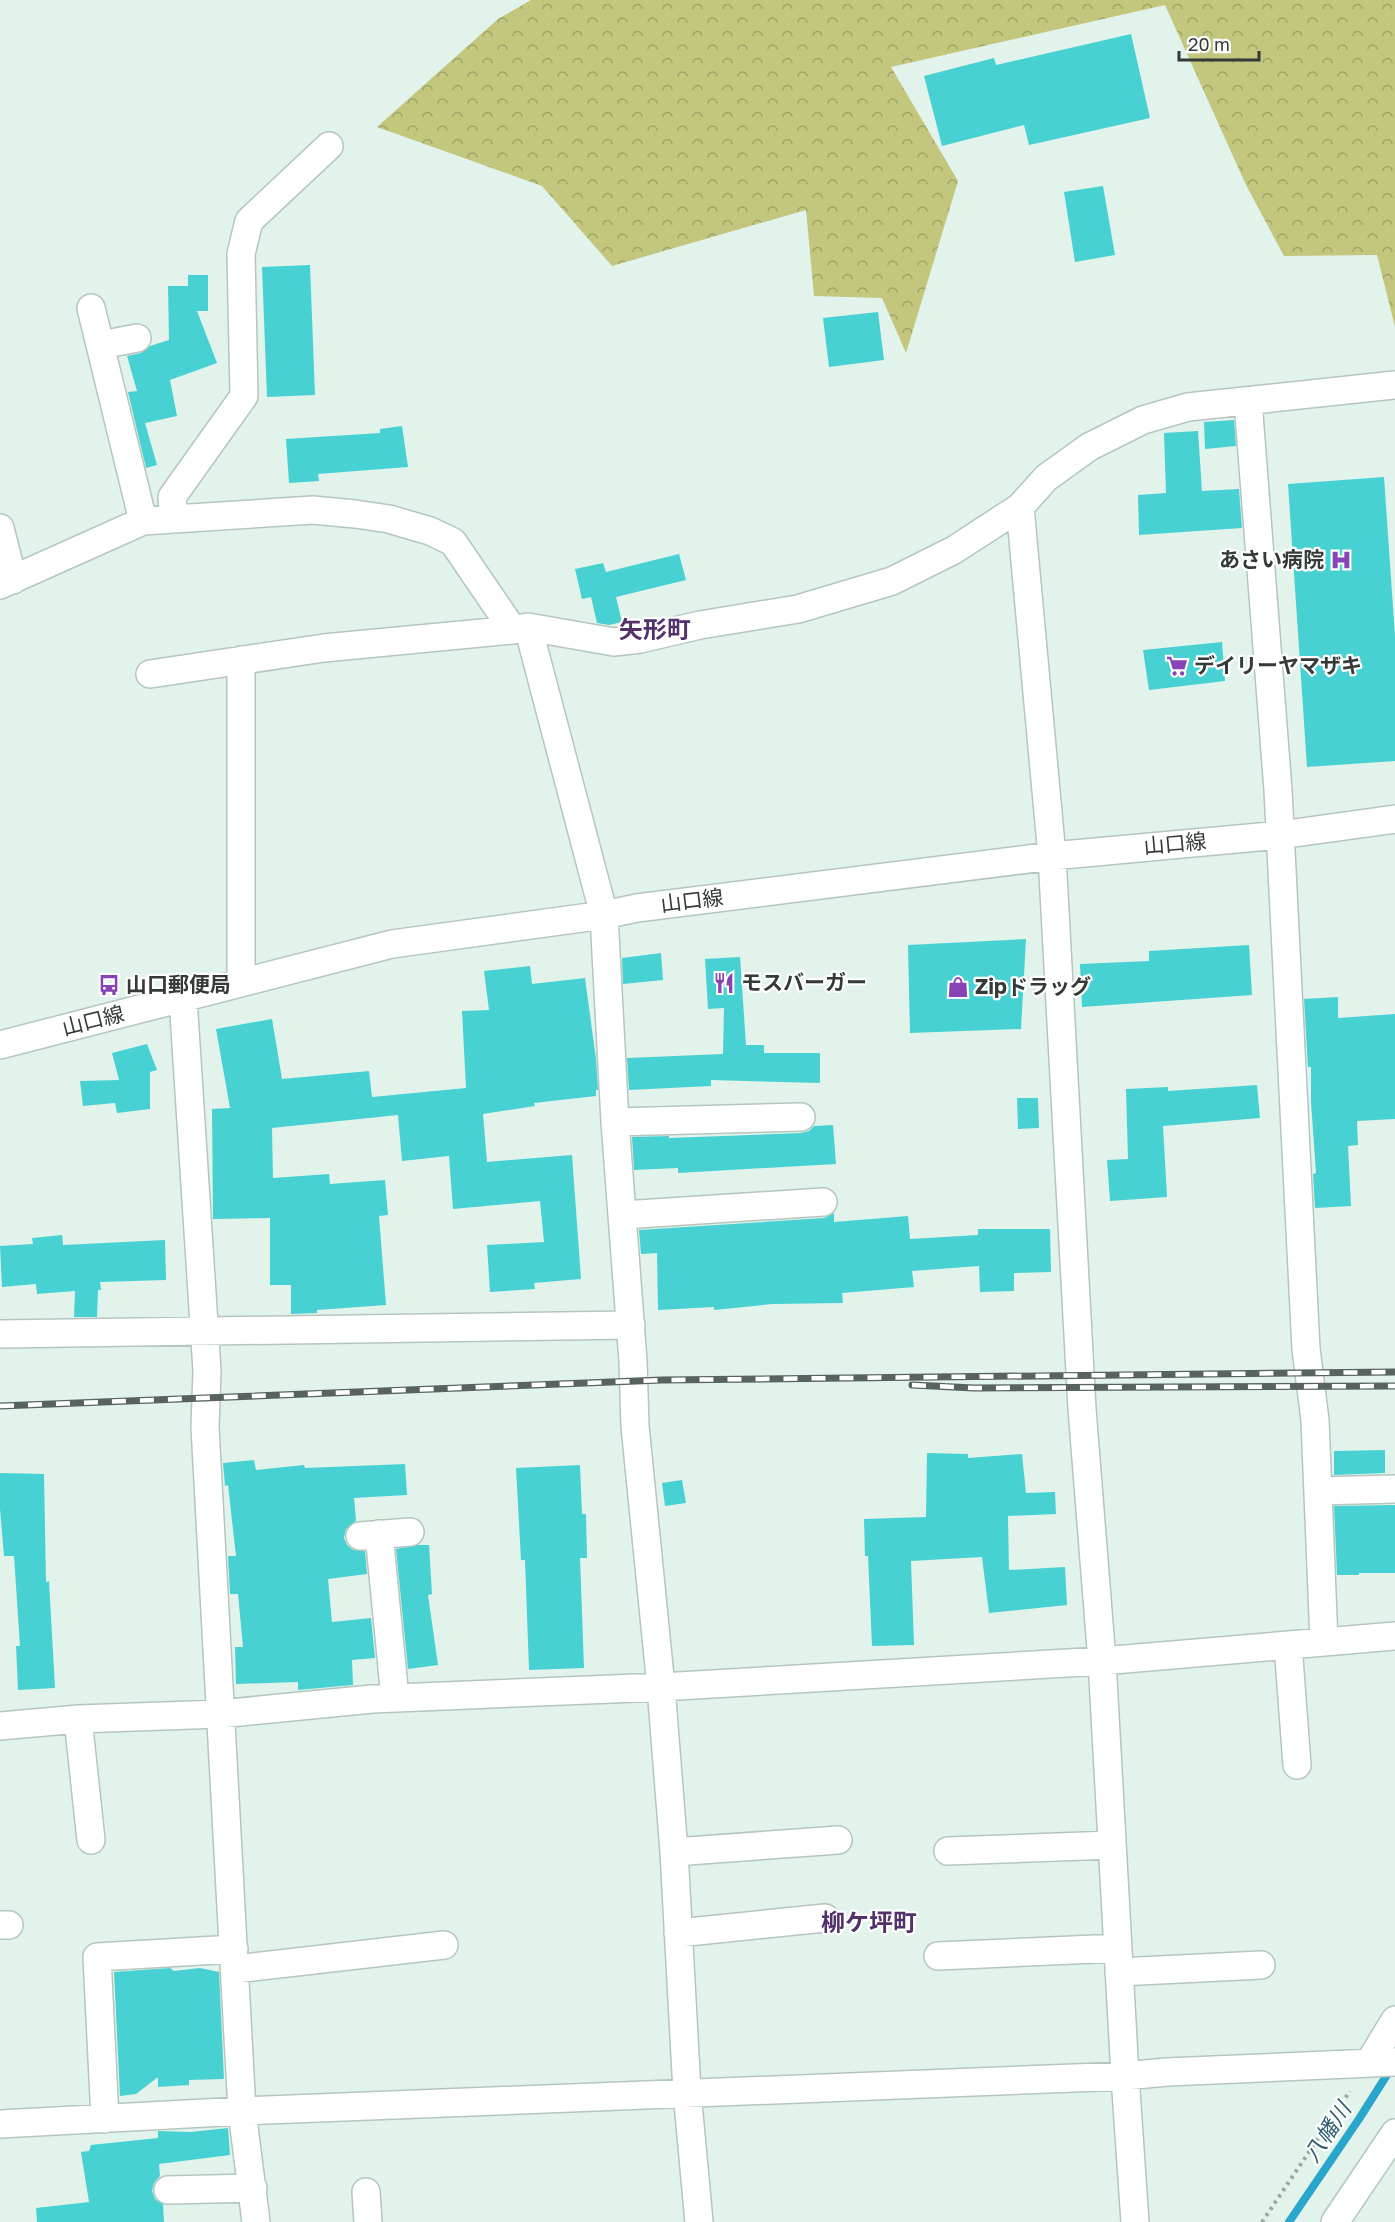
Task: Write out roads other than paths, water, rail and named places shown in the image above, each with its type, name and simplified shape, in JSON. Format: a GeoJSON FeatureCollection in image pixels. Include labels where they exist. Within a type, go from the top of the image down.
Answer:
{"type":"FeatureCollection","features":[{"type":"Feature","properties":{"kind":"street"},"geometry":{"type":"LineString","coordinates":[[174,518],[172,497],[244,396],[241,254],[249,221],[329,146]]}},
{"type":"Feature","properties":{"kind":"street"},"geometry":{"type":"LineString","coordinates":[[91,308],[143,521]]}},
{"type":"Feature","properties":{"kind":"street"},"geometry":{"type":"LineString","coordinates":[[101,345],[137,338]]}},
{"type":"Feature","properties":{"kind":"street"},"geometry":{"type":"LineString","coordinates":[[150,674],[324,648],[520,628],[614,642],[798,609],[892,581],[954,550],[1020,507],[1046,478],[1080,453],[1143,420],[1188,407],[1395,385]]}},
{"type":"Feature","properties":{"kind":"street"},"geometry":{"type":"LineString","coordinates":[[1248,401],[1280,835],[1306,1349],[1315,1420],[1324,1642]]}},
{"type":"Feature","properties":{"kind":"street"},"geometry":{"type":"LineString","coordinates":[[1020,507],[1052,856],[1082,1409],[1102,1661],[1135,2222]]}},
{"type":"Feature","properties":{"kind":"street"},"geometry":{"type":"LineString","coordinates":[[0,528],[6,583],[143,521],[313,510],[389,519],[430,531],[453,542],[520,628],[604,915],[615,1122],[631,1325],[635,1426],[661,1687],[674,1852],[687,2092],[699,2222]]}},
{"type":"Feature","properties":{"kind":"street"},"geometry":{"type":"LineString","coordinates":[[241,660],[241,983]]}},
{"type":"Feature","properties":{"kind":"street","name":"山口線"},"geometry":{"type":"LineString","coordinates":[[0,1045],[392,944],[604,915],[638,908],[1052,856],[1280,835],[1395,819]]}},
{"type":"Feature","properties":{"kind":"street"},"geometry":{"type":"LineString","coordinates":[[183,998],[207,1371],[205,1427],[242,2111],[256,2222]]}},
{"type":"Feature","properties":{"kind":"street"},"geometry":{"type":"LineString","coordinates":[[615,1122],[773,1109],[801,1117]]}},
{"type":"Feature","properties":{"kind":"street"},"geometry":{"type":"LineString","coordinates":[[623,1215],[795,1193],[823,1202]]}},
{"type":"Feature","properties":{"kind":"street"},"geometry":{"type":"LineString","coordinates":[[0,1334],[631,1325]]}},
{"type":"Feature","properties":{"kind":"street"},"geometry":{"type":"LineString","coordinates":[[1318,1491],[1395,1489]]}},
{"type":"Feature","properties":{"kind":"street"},"geometry":{"type":"LineString","coordinates":[[395,1698],[369,1535],[410,1532]]}},
{"type":"Feature","properties":{"kind":"street"},"geometry":{"type":"LineString","coordinates":[[0,1726],[78,1719],[220,1714],[395,1698],[661,1687],[1102,1661],[1395,1636]]}},
{"type":"Feature","properties":{"kind":"street"},"geometry":{"type":"LineString","coordinates":[[1288,1645],[1297,1765]]}},
{"type":"Feature","properties":{"kind":"street"},"geometry":{"type":"LineString","coordinates":[[78,1719],[91,1840]]}},
{"type":"Feature","properties":{"kind":"street"},"geometry":{"type":"LineString","coordinates":[[674,1852],[838,1840]]}},
{"type":"Feature","properties":{"kind":"street"},"geometry":{"type":"LineString","coordinates":[[948,1851],[1112,1845]]}},
{"type":"Feature","properties":{"kind":"street"},"geometry":{"type":"LineString","coordinates":[[678,1933],[825,1918]]}},
{"type":"Feature","properties":{"kind":"street"},"geometry":{"type":"LineString","coordinates":[[105,2119],[97,1957],[234,1959],[444,1945]]}},
{"type":"Feature","properties":{"kind":"street"},"geometry":{"type":"LineString","coordinates":[[938,1956],[1261,1965]]}},
{"type":"Feature","properties":{"kind":"street"},"geometry":{"type":"LineString","coordinates":[[0,2124],[242,2111],[1125,2076],[1167,2072],[1384,2063],[1395,2020]]}},
{"type":"Feature","properties":{"kind":"street"},"geometry":{"type":"LineString","coordinates":[[1335,2222],[1395,2133]]}},
{"type":"Feature","properties":{"kind":"street"},"geometry":{"type":"LineString","coordinates":[[168,2190],[253,2188]]}},
{"type":"Feature","properties":{"kind":"street"},"geometry":{"type":"LineString","coordinates":[[366,2192],[368,2222]]}},
{"type":"Feature","properties":{"kind":"waterway","name":"八幡川"},"geometry":{"type":"LineString","coordinates":[[1289,2222],[1392,2067]]}},
{"type":"Feature","properties":{"kind":"railway"},"geometry":{"type":"LineString","coordinates":[[0,1406],[662,1380],[1395,1372]]}},
{"type":"Feature","properties":{"kind":"railway"},"geometry":{"type":"LineString","coordinates":[[912,1385],[974,1388],[1395,1386]]}},
{"type":"Feature","properties":{"kind":"place","name":"あさい病院"},"geometry":{"type":"Point","coordinates":[1341,560]}},
{"type":"Feature","properties":{"kind":"place","name":"デイリーヤマザキ"},"geometry":{"type":"Point","coordinates":[1177,666]}},
{"type":"Feature","properties":{"kind":"place","name":"モスバーガー"},"geometry":{"type":"Point","coordinates":[724,983]}},
{"type":"Feature","properties":{"kind":"place","name":"山口郵便局"},"geometry":{"type":"Point","coordinates":[109,985]}},
{"type":"Feature","properties":{"kind":"place","name":"Zipドラッグ"},"geometry":{"type":"Point","coordinates":[958,987]}},
{"type":"Feature","properties":{"kind":"district","name":"矢形町"},"geometry":{"type":"Point","coordinates":[655,630]}},
{"type":"Feature","properties":{"kind":"district","name":"柳ケ坪町"},"geometry":{"type":"Point","coordinates":[869,1923]}}]}
